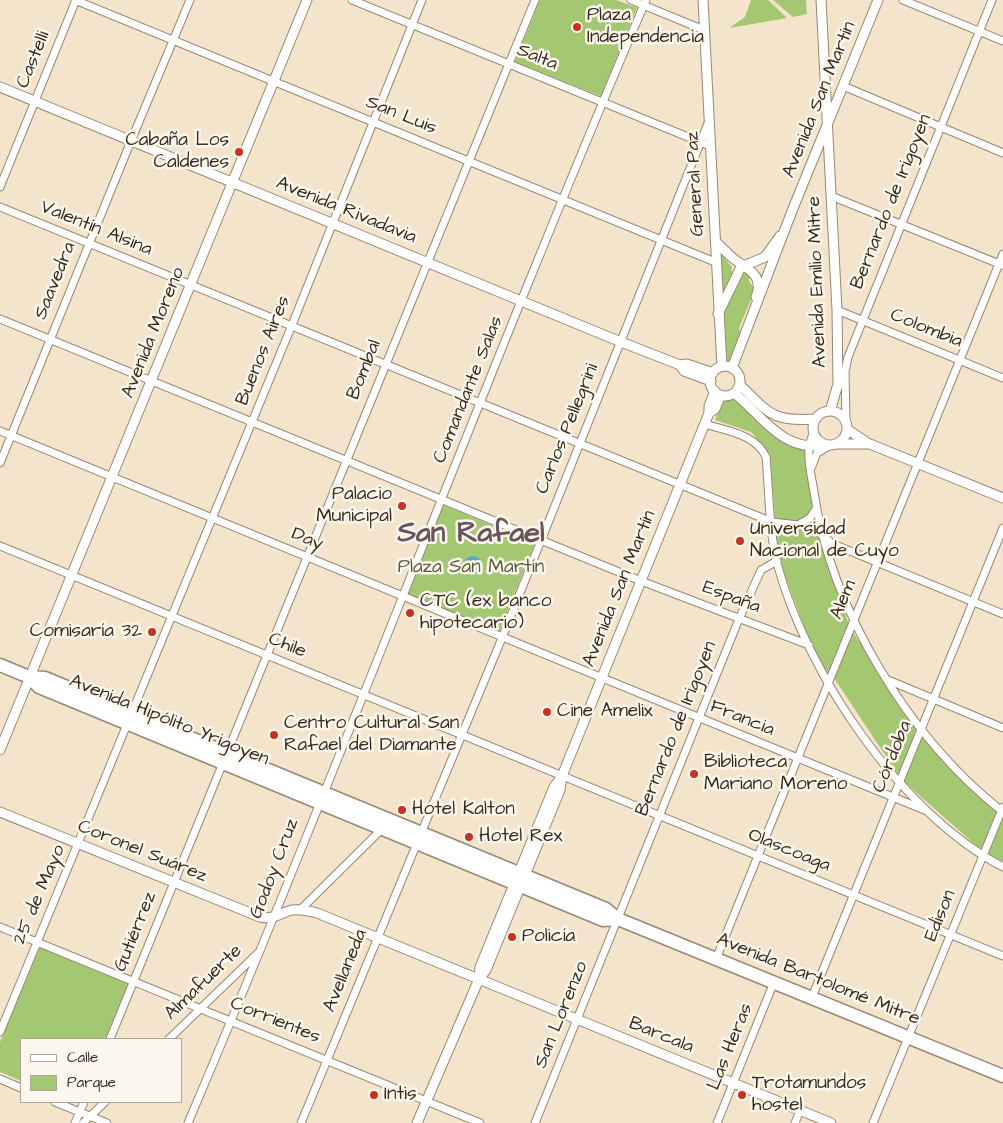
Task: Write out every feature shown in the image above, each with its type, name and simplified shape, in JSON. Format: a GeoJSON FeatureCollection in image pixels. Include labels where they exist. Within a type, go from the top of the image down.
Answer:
{"type":"FeatureCollection","features":[{"type":"Feature","properties":{"kind":"highway","name":"Avenida Hipólito Yrigoyen"},"geometry":{"type":"LineString","coordinates":[[0,665],[29,677],[45,678],[129,719],[520,879]]}},
{"type":"Feature","properties":{"kind":"highway","name":"Avenida Hipólito Yrigoyen"},"geometry":{"type":"LineString","coordinates":[[321,797],[382,829],[418,838]]}},
{"type":"Feature","properties":{"kind":"highway","name":"Avenida Bartolomé Mitre"},"geometry":{"type":"LineString","coordinates":[[520,879],[603,920],[618,919],[1003,1076]]}},
{"type":"Feature","properties":{"kind":"street","name":"San Luis"},"geometry":{"type":"LineString","coordinates":[[76,0],[715,262]]}},
{"type":"Feature","properties":{"kind":"street","name":"Castelli"},"geometry":{"type":"LineString","coordinates":[[0,187],[76,0]]}},
{"type":"Feature","properties":{"kind":"street","name":"Saavedra"},"geometry":{"type":"LineString","coordinates":[[0,463],[130,141],[190,0]]}},
{"type":"Feature","properties":{"kind":"street","name":"Avenida Moreno"},"geometry":{"type":"LineString","coordinates":[[0,750],[113,478],[307,0]]}},
{"type":"Feature","properties":{"kind":"street","name":"Salta"},"geometry":{"type":"LineString","coordinates":[[352,0],[710,146]]}},
{"type":"Feature","properties":{"kind":"street","name":"Buenos Aires"},"geometry":{"type":"LineString","coordinates":[[129,719],[334,224],[422,0]]}},
{"type":"Feature","properties":{"kind":"street","name":"Bombal"},"geometry":{"type":"LineString","coordinates":[[224,758],[535,0]]}},
{"type":"Feature","properties":{"kind":"street"},"geometry":{"type":"LineString","coordinates":[[630,0],[645,3],[704,30]]}},
{"type":"Feature","properties":{"kind":"street","name":"General Paz"},"geometry":{"type":"LineString","coordinates":[[703,0],[716,242],[715,262],[722,367]]}},
{"type":"Feature","properties":{"kind":"street","name":"Avenida Emilio Mitre"},"geometry":{"type":"LineString","coordinates":[[821,0],[837,310],[838,384],[830,411]]}},
{"type":"Feature","properties":{"kind":"street","name":"Avenida San Martín"},"geometry":{"type":"LineString","coordinates":[[732,368],[792,212],[878,0]]}},
{"type":"Feature","properties":{"kind":"street"},"geometry":{"type":"LineString","coordinates":[[903,0],[1003,41]]}},
{"type":"Feature","properties":{"kind":"street","name":"Bernardo de Irigoyen"},"geometry":{"type":"LineString","coordinates":[[846,425],[846,364],[862,320],[992,0]]}},
{"type":"Feature","properties":{"kind":"street","name":"Comandante Salas"},"geometry":{"type":"LineString","coordinates":[[321,797],[645,3]]}},
{"type":"Feature","properties":{"kind":"street"},"geometry":{"type":"LineString","coordinates":[[843,86],[1003,153]]}},
{"type":"Feature","properties":{"kind":"street","name":"Avenida Rivadavia"},"geometry":{"type":"LineString","coordinates":[[0,87],[680,365],[684,371],[712,377]]}},
{"type":"Feature","properties":{"kind":"street","name":"Carlos Pellegrini"},"geometry":{"type":"LineString","coordinates":[[418,838],[502,638],[709,120]]}},
{"type":"Feature","properties":{"kind":"street"},"geometry":{"type":"LineString","coordinates":[[831,196],[1001,264]]}},
{"type":"Feature","properties":{"kind":"street","name":"Valentín Alsina"},"geometry":{"type":"LineString","coordinates":[[0,207],[772,522],[798,525],[817,532],[833,544],[1003,614]]}},
{"type":"Feature","properties":{"kind":"street","name":"Avenida San Martín"},"geometry":{"type":"LineString","coordinates":[[744,265],[765,257],[777,241],[792,212]]}},
{"type":"Feature","properties":{"kind":"street"},"geometry":{"type":"LineString","coordinates":[[716,242],[735,260],[752,271],[758,286],[744,325],[746,335]]}},
{"type":"Feature","properties":{"kind":"street","name":"Alem"},"geometry":{"type":"LineString","coordinates":[[716,959],[877,562],[1001,264],[1003,254]]}},
{"type":"Feature","properties":{"kind":"street"},"geometry":{"type":"LineString","coordinates":[[718,314],[744,265]]}},
{"type":"Feature","properties":{"kind":"street","name":"Colombia"},"geometry":{"type":"LineString","coordinates":[[837,310],[1003,378]]}},
{"type":"Feature","properties":{"kind":"street","name":"España"},"geometry":{"type":"LineString","coordinates":[[0,319],[641,581],[809,645]]}},
{"type":"Feature","properties":{"kind":"street"},"geometry":{"type":"LineString","coordinates":[[870,444],[808,447],[777,433],[734,393],[718,393],[712,377],[722,367],[732,368],[739,375],[740,385],[761,406],[778,418],[786,420],[816,419],[830,411],[839,414],[846,425],[870,444],[1003,498]]}},
{"type":"Feature","properties":{"kind":"street"},"geometry":{"type":"LineString","coordinates":[[734,393],[740,385]]}},
{"type":"Feature","properties":{"kind":"street","name":"Avenida San Martín"},"geometry":{"type":"LineString","coordinates":[[417,1123],[479,979],[486,970],[520,879],[560,790],[562,776],[705,424],[709,413],[709,406],[718,393]]}},
{"type":"Feature","properties":{"kind":"street"},"geometry":{"type":"LineString","coordinates":[[816,419],[814,432],[808,447],[816,509],[836,581],[854,621],[888,680],[921,729],[956,767],[1002,810]]}},
{"type":"Feature","properties":{"kind":"street"},"geometry":{"type":"LineString","coordinates":[[705,424],[750,439],[763,451],[766,457],[777,561],[809,645],[829,681],[868,741],[900,784],[927,811],[982,856],[1003,867]]}},
{"type":"Feature","properties":{"kind":"street"},"geometry":{"type":"LineString","coordinates":[[811,472],[817,453],[844,438],[846,425]]}},
{"type":"Feature","properties":{"kind":"street","name":"Day"},"geometry":{"type":"LineString","coordinates":[[0,432],[602,678]]}},
{"type":"Feature","properties":{"kind":"street"},"geometry":{"type":"LineString","coordinates":[[814,432],[818,440],[831,445]]}},
{"type":"Feature","properties":{"kind":"street"},"geometry":{"type":"LineString","coordinates":[[798,525],[810,518],[816,509]]}},
{"type":"Feature","properties":{"kind":"street","name":"Córdoba"},"geometry":{"type":"LineString","coordinates":[[812,997],[1003,528]]}},
{"type":"Feature","properties":{"kind":"street","name":"Chile"},"geometry":{"type":"LineString","coordinates":[[0,546],[562,776]]}},
{"type":"Feature","properties":{"kind":"street","name":"Bernardo de Irigoyen"},"geometry":{"type":"LineString","coordinates":[[618,919],[739,619],[761,570],[777,561]]}},
{"type":"Feature","properties":{"kind":"street","name":"Francia"},"geometry":{"type":"LineString","coordinates":[[602,678],[927,811]]}},
{"type":"Feature","properties":{"kind":"street"},"geometry":{"type":"LineString","coordinates":[[888,680],[1003,728]]}},
{"type":"Feature","properties":{"kind":"street","name":"25 de Mayo"},"geometry":{"type":"LineString","coordinates":[[0,1032],[129,719]]}},
{"type":"Feature","properties":{"kind":"street","name":"Gutiérrez"},"geometry":{"type":"LineString","coordinates":[[110,1038],[224,758]]}},
{"type":"Feature","properties":{"kind":"street","name":"Olascoaga"},"geometry":{"type":"LineString","coordinates":[[562,776],[1003,956]]}},
{"type":"Feature","properties":{"kind":"street","name":"Godoy Cruz"},"geometry":{"type":"LineString","coordinates":[[188,1123],[260,951],[321,797]]}},
{"type":"Feature","properties":{"kind":"street","name":"Edison"},"geometry":{"type":"LineString","coordinates":[[874,1123],[1002,810]]}},
{"type":"Feature","properties":{"kind":"street","name":"Coronel Suárez"},"geometry":{"type":"LineString","coordinates":[[0,812],[260,917],[273,918]]}},
{"type":"Feature","properties":{"kind":"street"},"geometry":{"type":"LineString","coordinates":[[300,910],[382,829]]}},
{"type":"Feature","properties":{"kind":"street","name":"Avellaneda"},"geometry":{"type":"LineString","coordinates":[[301,1123],[418,838]]}},
{"type":"Feature","properties":{"kind":"street"},"geometry":{"type":"LineString","coordinates":[[273,918],[291,910],[317,913],[479,979]]}},
{"type":"Feature","properties":{"kind":"street","name":"San Lorenzo"},"geometry":{"type":"LineString","coordinates":[[534,1123],[618,919]]}},
{"type":"Feature","properties":{"kind":"street","name":"Corrientes"},"geometry":{"type":"LineString","coordinates":[[0,927],[480,1123]]}},
{"type":"Feature","properties":{"kind":"street","name":"Almafuerte"},"geometry":{"type":"LineString","coordinates":[[170,1038],[260,951]]}},
{"type":"Feature","properties":{"kind":"street","name":"Barcala"},"geometry":{"type":"LineString","coordinates":[[479,979],[832,1123]]}},
{"type":"Feature","properties":{"kind":"street","name":"Las Heras"},"geometry":{"type":"LineString","coordinates":[[717,1123],[774,982]]}},
{"type":"Feature","properties":{"kind":"street"},"geometry":{"type":"LineString","coordinates":[[0,1079],[20,1088]]}},
{"type":"Feature","properties":{"kind":"street"},"geometry":{"type":"LineString","coordinates":[[58,1103],[107,1123]]}},
{"type":"Feature","properties":{"kind":"street"},"geometry":{"type":"LineString","coordinates":[[75,1123],[84,1103]]}},
{"type":"Feature","properties":{"kind":"street"},"geometry":{"type":"LineString","coordinates":[[83,1123],[104,1103]]}},
{"type":"Feature","properties":{"kind":"street"},"geometry":{"type":"LineString","coordinates":[[795,1123],[800,1110]]}},
{"type":"Feature","properties":{"kind":"green space"},"geometry":{"type":"Polygon","coordinates":[[[540,0],[616,0],[637,8],[601,96],[515,62],[540,0]]]}},
{"type":"Feature","properties":{"kind":"green space"},"geometry":{"type":"Polygon","coordinates":[[[751,0],[768,0],[787,18],[729,28],[745,17],[751,0]]]}},
{"type":"Feature","properties":{"kind":"green space"},"geometry":{"type":"Polygon","coordinates":[[[773,0],[806,0],[807,14],[793,17],[773,0]]]}},
{"type":"Feature","properties":{"kind":"green space"},"geometry":{"type":"Polygon","coordinates":[[[719,252],[732,267],[732,280],[720,300],[719,252]]]}},
{"type":"Feature","properties":{"kind":"green space"},"geometry":{"type":"Polygon","coordinates":[[[741,271],[749,273],[749,281],[755,290],[739,328],[741,335],[732,365],[724,364],[718,314],[741,271]]]}},
{"type":"Feature","properties":{"kind":"green space"},"geometry":{"type":"Polygon","coordinates":[[[723,398],[736,398],[775,435],[805,451],[821,542],[850,628],[923,734],[1003,816],[1003,862],[981,850],[901,779],[830,672],[829,675],[811,645],[778,557],[770,454],[751,432],[715,420],[723,398]]]}},
{"type":"Feature","properties":{"kind":"green space","name":"Plaza San Martín"},"geometry":{"type":"Polygon","coordinates":[[[443,505],[535,543],[499,632],[406,594],[443,505]]]}},
{"type":"Feature","properties":{"kind":"green space"},"geometry":{"type":"Polygon","coordinates":[[[40,947],[129,984],[106,1038],[20,1038],[20,1081],[0,1072],[0,1042],[40,947]]]}},
{"type":"Feature","properties":{"kind":"water"},"geometry":{"type":"Polygon","coordinates":[[[469,556],[477,556],[482,561],[480,572],[469,574],[464,569],[464,561],[469,556]]]}},
{"type":"Feature","properties":{"kind":"place","name":"Plaza Independencia"},"geometry":{"type":"Point","coordinates":[577,27]}},
{"type":"Feature","properties":{"kind":"place","name":"Cabaña Los Caldenes"},"geometry":{"type":"Point","coordinates":[239,152]}},
{"type":"Feature","properties":{"kind":"place","name":"Palacio Municipal"},"geometry":{"type":"Point","coordinates":[402,506]}},
{"type":"Feature","properties":{"kind":"place","name":"Universidad Nacional de Cuyo"},"geometry":{"type":"Point","coordinates":[740,541]}},
{"type":"Feature","properties":{"kind":"place","name":"CTC (ex banco hipotecario)"},"geometry":{"type":"Point","coordinates":[410,613]}},
{"type":"Feature","properties":{"kind":"place","name":"Comisaría 32"},"geometry":{"type":"Point","coordinates":[152,632]}},
{"type":"Feature","properties":{"kind":"place","name":"Cine Amelix"},"geometry":{"type":"Point","coordinates":[547,712]}},
{"type":"Feature","properties":{"kind":"place","name":"Centro Cultural San Rafael del Diamante"},"geometry":{"type":"Point","coordinates":[274,735]}},
{"type":"Feature","properties":{"kind":"place","name":"Biblioteca Mariano Moreno"},"geometry":{"type":"Point","coordinates":[694,774]}},
{"type":"Feature","properties":{"kind":"place","name":"Hotel Kalton"},"geometry":{"type":"Point","coordinates":[402,810]}},
{"type":"Feature","properties":{"kind":"place","name":"Hotel Rex"},"geometry":{"type":"Point","coordinates":[469,837]}},
{"type":"Feature","properties":{"kind":"place","name":"Policía"},"geometry":{"type":"Point","coordinates":[512,937]}},
{"type":"Feature","properties":{"kind":"place","name":"Intis"},"geometry":{"type":"Point","coordinates":[374,1095]}},
{"type":"Feature","properties":{"kind":"place","name":"Trotamundos hostel"},"geometry":{"type":"Point","coordinates":[742,1095]}},
{"type":"Feature","properties":{"kind":"district","name":"San Rafael"},"geometry":{"type":"Point","coordinates":[471,535]}}]}
